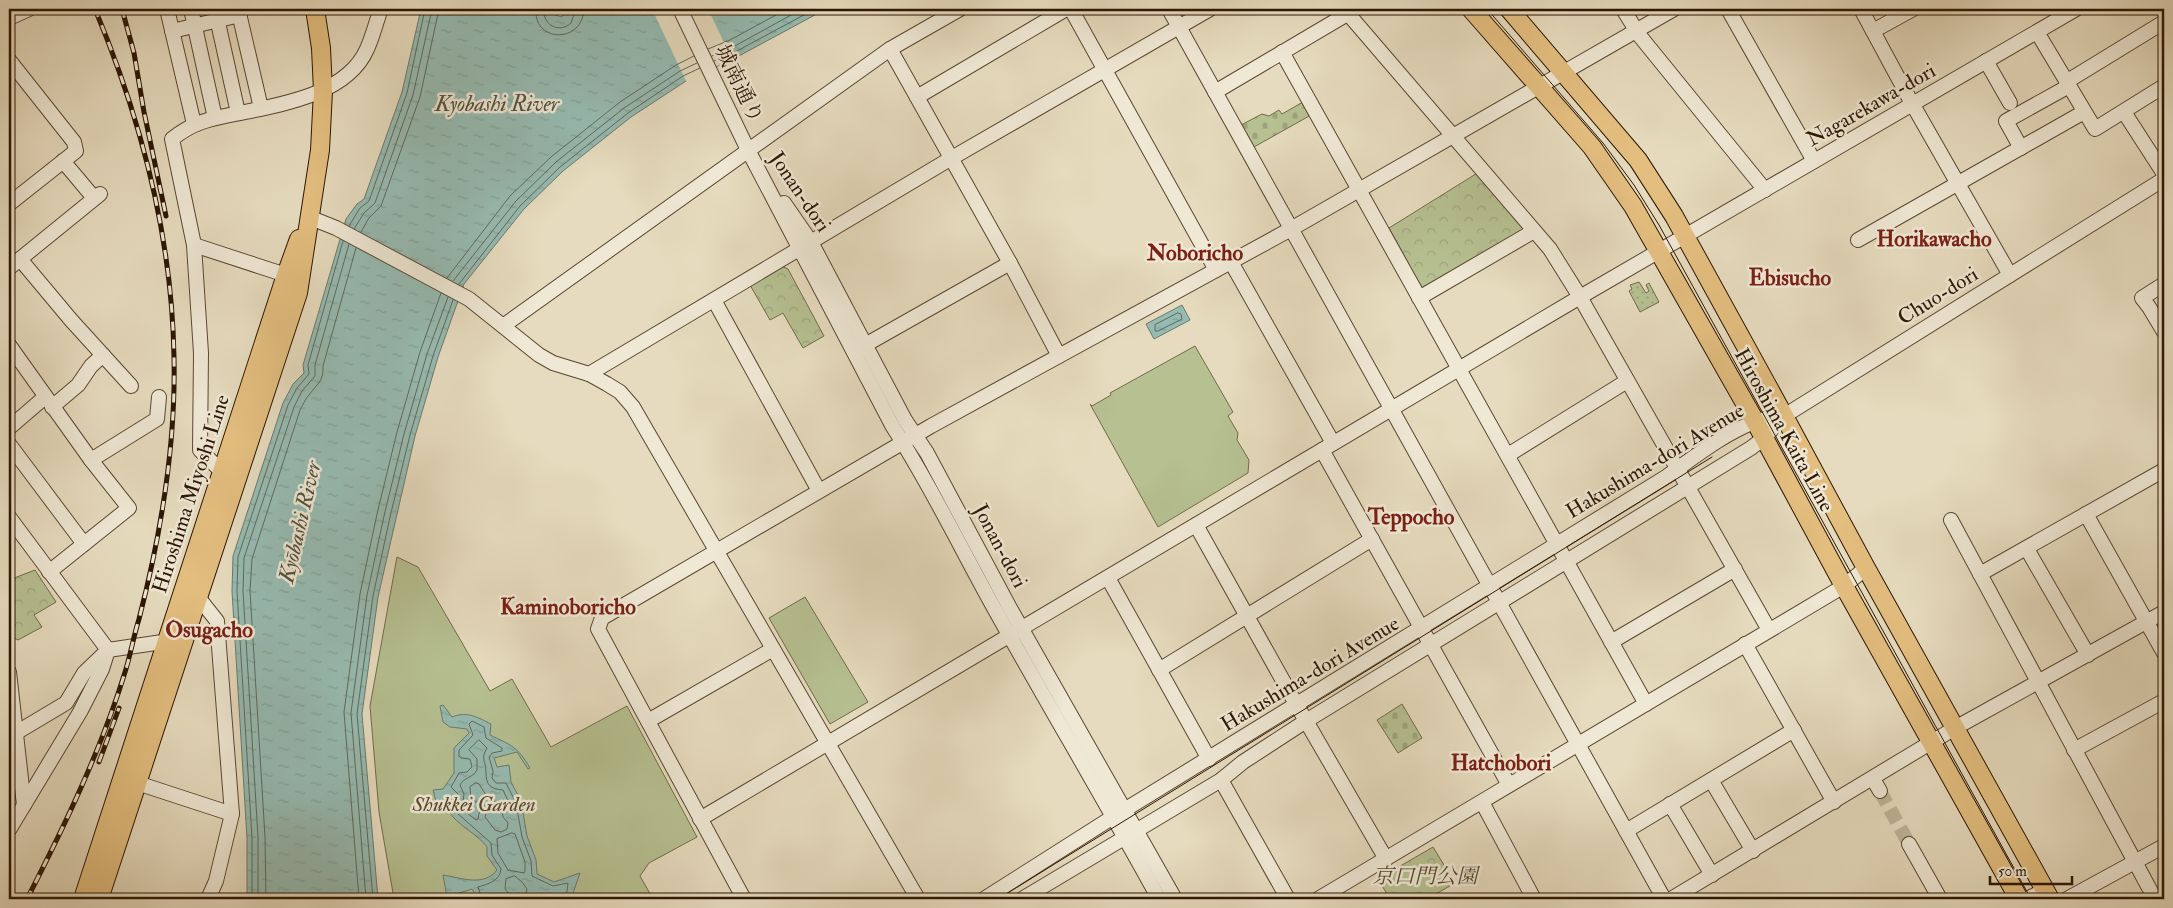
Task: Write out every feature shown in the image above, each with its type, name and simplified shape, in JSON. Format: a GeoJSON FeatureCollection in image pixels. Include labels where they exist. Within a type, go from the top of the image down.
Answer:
{"type":"FeatureCollection","features":[{"type":"Feature","properties":{"kind":"main road","name":"Hiroshima Miyoshi Line"},"geometry":{"type":"LineString","coordinates":[[83,899],[186,638],[198,596],[298,293],[320,150],[323,91],[321,48],[315,9]]}},
{"type":"Feature","properties":{"kind":"main road","name":"Hiroshima Kaita Line"},"geometry":{"type":"LineString","coordinates":[[1471,9],[1592,147],[1612,174],[1660,250],[1844,586],[2019,899]]}},
{"type":"Feature","properties":{"kind":"main road","name":"Hiroshima Kaita Line"},"geometry":{"type":"LineString","coordinates":[[1509,9],[1638,160],[1685,235],[2047,895]]}},
{"type":"Feature","properties":{"kind":"main road","name":"Hiroshima Miyoshi Line"},"geometry":{"type":"LineString","coordinates":[[99,899],[168,641],[221,471],[286,275],[300,239],[311,218]]}},
{"type":"Feature","properties":{"kind":"street"},"geometry":{"type":"LineString","coordinates":[[9,18],[29,9]]}},
{"type":"Feature","properties":{"kind":"street"},"geometry":{"type":"LineString","coordinates":[[167,9],[194,124]]}},
{"type":"Feature","properties":{"kind":"street"},"geometry":{"type":"LineString","coordinates":[[191,9],[215,118]]}},
{"type":"Feature","properties":{"kind":"street"},"geometry":{"type":"LineString","coordinates":[[221,471],[200,450],[201,353],[194,245],[172,139],[194,124],[323,91],[352,71],[360,61],[367,49],[380,9]]}},
{"type":"Feature","properties":{"kind":"street","name":"城南通り"},"geometry":{"type":"LineString","coordinates":[[680,9],[748,150]]}},
{"type":"Feature","properties":{"kind":"street"},"geometry":{"type":"LineString","coordinates":[[503,326],[890,49],[960,9]]}},
{"type":"Feature","properties":{"kind":"street"},"geometry":{"type":"LineString","coordinates":[[917,98],[1066,9]]}},
{"type":"Feature","properties":{"kind":"street"},"geometry":{"type":"LineString","coordinates":[[1071,9],[1216,270]]}},
{"type":"Feature","properties":{"kind":"street"},"geometry":{"type":"LineString","coordinates":[[1169,9],[1390,410],[1664,899]]}},
{"type":"Feature","properties":{"kind":"street"},"geometry":{"type":"LineString","coordinates":[[589,374],[950,159],[1210,9]]}},
{"type":"Feature","properties":{"kind":"street"},"geometry":{"type":"LineString","coordinates":[[1623,9],[1636,31],[1765,190]]}},
{"type":"Feature","properties":{"kind":"street"},"geometry":{"type":"LineString","coordinates":[[744,899],[598,629],[602,618],[819,490],[1291,229],[1674,9]]}},
{"type":"Feature","properties":{"kind":"street"},"geometry":{"type":"LineString","coordinates":[[1728,9],[1814,161]]}},
{"type":"Feature","properties":{"kind":"street"},"geometry":{"type":"LineString","coordinates":[[1861,9],[1912,104],[2010,275]]}},
{"type":"Feature","properties":{"kind":"street"},"geometry":{"type":"LineString","coordinates":[[1873,31],[1913,9]]}},
{"type":"Feature","properties":{"kind":"street","name":"Nagarekawa-dori"},"geometry":{"type":"LineString","coordinates":[[700,819],[1010,637],[1459,368],[2036,32],[2061,13],[2076,9]]}},
{"type":"Feature","properties":{"kind":"street"},"geometry":{"type":"LineString","coordinates":[[1215,92],[1349,10],[1453,136],[1550,249],[1580,297],[1769,630]]}},
{"type":"Feature","properties":{"kind":"street"},"geometry":{"type":"LineString","coordinates":[[172,31],[195,25],[216,14],[239,12],[261,108]]}},
{"type":"Feature","properties":{"kind":"street"},"geometry":{"type":"LineString","coordinates":[[216,14],[238,113]]}},
{"type":"Feature","properties":{"kind":"street"},"geometry":{"type":"LineString","coordinates":[[2021,148],[2006,121],[2164,22]]}},
{"type":"Feature","properties":{"kind":"street"},"geometry":{"type":"LineString","coordinates":[[2036,32],[2094,129],[2164,86]]}},
{"type":"Feature","properties":{"kind":"street"},"geometry":{"type":"LineString","coordinates":[[890,49],[1010,263],[1059,356]]}},
{"type":"Feature","properties":{"kind":"street"},"geometry":{"type":"LineString","coordinates":[[1282,52],[1646,704]]}},
{"type":"Feature","properties":{"kind":"street"},"geometry":{"type":"LineString","coordinates":[[9,60],[74,142],[76,151],[9,204]]}},
{"type":"Feature","properties":{"kind":"street"},"geometry":{"type":"LineString","coordinates":[[1986,61],[2010,103]]}},
{"type":"Feature","properties":{"kind":"street"},"geometry":{"type":"LineString","coordinates":[[1858,240],[2084,112]]}},
{"type":"Feature","properties":{"kind":"street"},"geometry":{"type":"LineString","coordinates":[[2124,112],[2164,174]]}},
{"type":"Feature","properties":{"kind":"street","name":"Jonan-dori"},"geometry":{"type":"LineString","coordinates":[[748,150],[866,344],[905,420],[909,439],[927,453],[1023,628],[1119,814]]}},
{"type":"Feature","properties":{"kind":"street"},"geometry":{"type":"LineString","coordinates":[[63,161],[97,196],[14,263],[131,386]]}},
{"type":"Feature","properties":{"kind":"street","name":"Chuo-dori"},"geometry":{"type":"LineString","coordinates":[[1784,416],[2164,179]]}},
{"type":"Feature","properties":{"kind":"street"},"geometry":{"type":"LineString","coordinates":[[311,218],[336,228],[463,296],[539,355],[553,363],[589,374],[620,392],[633,407],[918,899]]}},
{"type":"Feature","properties":{"kind":"street"},"geometry":{"type":"LineString","coordinates":[[1419,298],[1534,230]]}},
{"type":"Feature","properties":{"kind":"street"},"geometry":{"type":"LineString","coordinates":[[194,245],[286,275]]}},
{"type":"Feature","properties":{"kind":"street","name":"Jonan-dori"},"geometry":{"type":"LineString","coordinates":[[805,246],[853,352],[909,439],[953,534],[1010,637],[1131,834],[1175,899]]}},
{"type":"Feature","properties":{"kind":"street"},"geometry":{"type":"LineString","coordinates":[[1231,262],[1328,446],[1372,539],[1509,785]]}},
{"type":"Feature","properties":{"kind":"street"},"geometry":{"type":"LineString","coordinates":[[853,352],[1010,263]]}},
{"type":"Feature","properties":{"kind":"street"},"geometry":{"type":"LineString","coordinates":[[2164,284],[2142,298],[2164,332]]}},
{"type":"Feature","properties":{"kind":"street"},"geometry":{"type":"LineString","coordinates":[[714,300],[819,490]]}},
{"type":"Feature","properties":{"kind":"street"},"geometry":{"type":"LineString","coordinates":[[9,345],[48,402],[129,508],[49,572]]}},
{"type":"Feature","properties":{"kind":"street"},"geometry":{"type":"LineString","coordinates":[[9,428],[78,385],[91,366],[103,355]]}},
{"type":"Feature","properties":{"kind":"street"},"geometry":{"type":"LineString","coordinates":[[1508,455],[1627,381]]}},
{"type":"Feature","properties":{"kind":"street"},"geometry":{"type":"LineString","coordinates":[[91,460],[157,419],[159,397]]}},
{"type":"Feature","properties":{"kind":"street","name":"Hakushima-dori Avenue"},"geometry":{"type":"LineString","coordinates":[[984,899],[1558,544],[1693,457],[1755,421],[1784,416]]}},
{"type":"Feature","properties":{"kind":"street","name":"Hakushima-dori Avenue"},"geometry":{"type":"LineString","coordinates":[[1022,899],[1220,780],[1243,762],[1306,721],[1687,486],[1738,457],[1764,438],[1784,416]]}},
{"type":"Feature","properties":{"kind":"street"},"geometry":{"type":"LineString","coordinates":[[9,444],[84,544]]}},
{"type":"Feature","properties":{"kind":"street"},"geometry":{"type":"LineString","coordinates":[[1980,574],[2164,470]]}},
{"type":"Feature","properties":{"kind":"street"},"geometry":{"type":"LineString","coordinates":[[2086,514],[2164,653]]}},
{"type":"Feature","properties":{"kind":"street"},"geometry":{"type":"LineString","coordinates":[[9,517],[108,650]]}},
{"type":"Feature","properties":{"kind":"street"},"geometry":{"type":"LineString","coordinates":[[1951,520],[2155,899]]}},
{"type":"Feature","properties":{"kind":"street"},"geometry":{"type":"LineString","coordinates":[[1196,525],[1386,859]]}},
{"type":"Feature","properties":{"kind":"street"},"geometry":{"type":"LineString","coordinates":[[1159,670],[1372,539]]}},
{"type":"Feature","properties":{"kind":"street"},"geometry":{"type":"LineString","coordinates":[[2027,549],[2088,655]]}},
{"type":"Feature","properties":{"kind":"street"},"geometry":{"type":"LineString","coordinates":[[1326,897],[1509,785],[1844,586],[1866,568]]}},
{"type":"Feature","properties":{"kind":"street"},"geometry":{"type":"LineString","coordinates":[[1611,642],[1735,569]]}},
{"type":"Feature","properties":{"kind":"street"},"geometry":{"type":"LineString","coordinates":[[1108,578],[1209,759]]}},
{"type":"Feature","properties":{"kind":"street"},"geometry":{"type":"LineString","coordinates":[[198,596],[217,621],[232,814],[216,881],[208,899]]}},
{"type":"Feature","properties":{"kind":"street"},"geometry":{"type":"LineString","coordinates":[[1672,899],[1834,802],[1876,785],[1956,728],[2164,612]]}},
{"type":"Feature","properties":{"kind":"street"},"geometry":{"type":"LineString","coordinates":[[13,735],[66,703],[84,673],[108,650],[186,638]]}},
{"type":"Feature","properties":{"kind":"street"},"geometry":{"type":"LineString","coordinates":[[1745,644],[1834,802]]}},
{"type":"Feature","properties":{"kind":"street"},"geometry":{"type":"LineString","coordinates":[[648,721],[773,649]]}},
{"type":"Feature","properties":{"kind":"street"},"geometry":{"type":"LineString","coordinates":[[9,830],[80,712],[102,670],[108,650]]}},
{"type":"Feature","properties":{"kind":"street"},"geometry":{"type":"LineString","coordinates":[[9,672],[13,735],[24,805]]}},
{"type":"Feature","properties":{"kind":"street"},"geometry":{"type":"LineString","coordinates":[[2074,750],[2164,701]]}},
{"type":"Feature","properties":{"kind":"street"},"geometry":{"type":"LineString","coordinates":[[1626,830],[1794,730]]}},
{"type":"Feature","properties":{"kind":"street"},"geometry":{"type":"LineString","coordinates":[[1220,780],[1288,899]]}},
{"type":"Feature","properties":{"kind":"street"},"geometry":{"type":"LineString","coordinates":[[1711,780],[1753,851]]}},
{"type":"Feature","properties":{"kind":"street"},"geometry":{"type":"LineString","coordinates":[[130,781],[232,814]]}},
{"type":"Feature","properties":{"kind":"street"},"geometry":{"type":"LineString","coordinates":[[1482,802],[1534,899]]}},
{"type":"Feature","properties":{"kind":"street"},"geometry":{"type":"LineString","coordinates":[[1670,804],[1712,875]]}},
{"type":"Feature","properties":{"kind":"street","name":"Jonan-dori"},"geometry":{"type":"LineString","coordinates":[[1131,834],[1159,899]]}},
{"type":"Feature","properties":{"kind":"street"},"geometry":{"type":"LineString","coordinates":[[1909,844],[1940,899]]}},
{"type":"Feature","properties":{"kind":"street"},"geometry":{"type":"LineString","coordinates":[[2067,899],[2164,846]]}},
{"type":"Feature","properties":{"kind":"street"},"geometry":{"type":"LineString","coordinates":[[2027,899],[2047,895]]}},
{"type":"Feature","properties":{"kind":"green space"},"geometry":{"type":"Polygon","coordinates":[[[1303,102],[1311,115],[1254,147],[1241,125],[1262,114],[1269,116],[1279,110],[1282,114],[1303,102]]]}},
{"type":"Feature","properties":{"kind":"green space"},"geometry":{"type":"Polygon","coordinates":[[[1479,172],[1524,226],[1523,233],[1425,289],[1421,287],[1389,228],[1479,172]]]}},
{"type":"Feature","properties":{"kind":"green space"},"geometry":{"type":"Polygon","coordinates":[[[781,266],[788,269],[824,336],[803,348],[783,313],[770,320],[750,285],[781,266]]]}},
{"type":"Feature","properties":{"kind":"green space"},"geometry":{"type":"Polygon","coordinates":[[[1639,282],[1646,293],[1649,291],[1646,285],[1649,283],[1659,302],[1640,312],[1629,291],[1632,289],[1630,285],[1639,282]]]}},
{"type":"Feature","properties":{"kind":"green space"},"geometry":{"type":"Polygon","coordinates":[[[1195,346],[1233,412],[1228,416],[1238,433],[1237,440],[1249,460],[1248,473],[1158,527],[1090,404],[1092,406],[1111,395],[1110,393],[1195,346]]]}},
{"type":"Feature","properties":{"kind":"green space","name":"Shukkei Garden"},"geometry":{"type":"Polygon","coordinates":[[[397,557],[418,567],[490,691],[512,679],[551,747],[627,706],[697,837],[649,863],[640,876],[653,899],[394,899],[379,812],[370,706],[397,557]]]}},
{"type":"Feature","properties":{"kind":"green space"},"geometry":{"type":"Polygon","coordinates":[[[35,570],[56,602],[34,615],[42,627],[18,640],[14,638],[9,601],[9,580],[35,570]]]}},
{"type":"Feature","properties":{"kind":"green space"},"geometry":{"type":"Polygon","coordinates":[[[805,597],[868,702],[830,724],[769,618],[805,597]]]}},
{"type":"Feature","properties":{"kind":"green space"},"geometry":{"type":"Polygon","coordinates":[[[1402,704],[1422,738],[1398,753],[1377,720],[1402,704]]]}},
{"type":"Feature","properties":{"kind":"green space","name":"京口門公園"},"geometry":{"type":"Polygon","coordinates":[[[1433,847],[1455,883],[1427,899],[1390,899],[1378,879],[1433,847]]]}},
{"type":"Feature","properties":{"kind":"water","name":"Kyobashi River"},"geometry":{"type":"Polygon","coordinates":[[[421,9],[555,9],[555,15],[562,17],[566,9],[826,9],[737,57],[686,81],[631,117],[563,171],[524,209],[464,284],[438,357],[415,436],[378,597],[362,714],[378,899],[247,899],[247,838],[232,591],[233,556],[283,403],[293,384],[304,373],[303,365],[346,219],[357,204],[364,199],[402,92],[421,9]]]}},
{"type":"Feature","properties":{"kind":"water"},"geometry":{"type":"Polygon","coordinates":[[[1182,305],[1190,320],[1154,339],[1146,324],[1182,305]]]}},
{"type":"Feature","properties":{"kind":"water"},"geometry":{"type":"Polygon","coordinates":[[[443,705],[452,717],[467,715],[491,724],[490,735],[513,747],[526,761],[530,768],[528,769],[517,752],[494,758],[497,767],[509,765],[511,782],[521,801],[527,836],[536,860],[537,874],[554,882],[580,873],[571,899],[478,899],[472,889],[447,897],[443,875],[479,880],[492,875],[497,870],[487,856],[487,847],[453,817],[446,806],[444,805],[438,810],[433,790],[443,789],[454,773],[454,748],[469,733],[467,729],[450,727],[443,722],[440,706],[443,705]]]}},
{"type":"Feature","properties":{"kind":"pier"},"geometry":{"type":"Polygon","coordinates":[[[652,9],[708,9],[733,61],[728,63],[726,61],[687,83],[652,9]]]}},
{"type":"Feature","properties":{"kind":"tunnel"},"geometry":{"type":"LineString","coordinates":[[1880,791],[1909,844]]}},
{"type":"Feature","properties":{"kind":"tram line"},"geometry":{"type":"LineString","coordinates":[[1487,9],[1603,143],[1634,185],[1659,225],[2031,899]]}},
{"type":"Feature","properties":{"kind":"tram line"},"geometry":{"type":"LineString","coordinates":[[998,899],[1712,457]]}},
{"type":"Feature","properties":{"kind":"railway"},"geometry":{"type":"LineString","coordinates":[[27,899],[82,786],[106,728],[126,669],[154,555],[170,456],[174,357],[172,312],[160,223],[140,136],[112,51],[95,9]]}},
{"type":"Feature","properties":{"kind":"railway"},"geometry":{"type":"LineString","coordinates":[[122,9],[134,53],[144,112],[166,216]]}},
{"type":"Feature","properties":{"kind":"railway"},"geometry":{"type":"LineString","coordinates":[[99,762],[119,708]]}},
{"type":"Feature","properties":{"kind":"railway"},"geometry":{"type":"LineString","coordinates":[[9,762],[11,796],[9,899]]}},
{"type":"Feature","properties":{"kind":"district","name":"Horikawacho"},"geometry":{"type":"Point","coordinates":[1934,239]}},
{"type":"Feature","properties":{"kind":"district","name":"Noboricho"},"geometry":{"type":"Point","coordinates":[1195,253]}},
{"type":"Feature","properties":{"kind":"district","name":"Ebisucho"},"geometry":{"type":"Point","coordinates":[1790,278]}},
{"type":"Feature","properties":{"kind":"district","name":"Teppocho"},"geometry":{"type":"Point","coordinates":[1411,517]}},
{"type":"Feature","properties":{"kind":"district","name":"Kaminoboricho"},"geometry":{"type":"Point","coordinates":[568,607]}},
{"type":"Feature","properties":{"kind":"district","name":"Osugacho"},"geometry":{"type":"Point","coordinates":[209,630]}},
{"type":"Feature","properties":{"kind":"district","name":"Hatchobori"},"geometry":{"type":"Point","coordinates":[1501,763]}},
{"type":"Feature","properties":{"kind":"water label","name":"Kyōbashi River"},"geometry":{"type":"Point","coordinates":[300,522]}}]}
